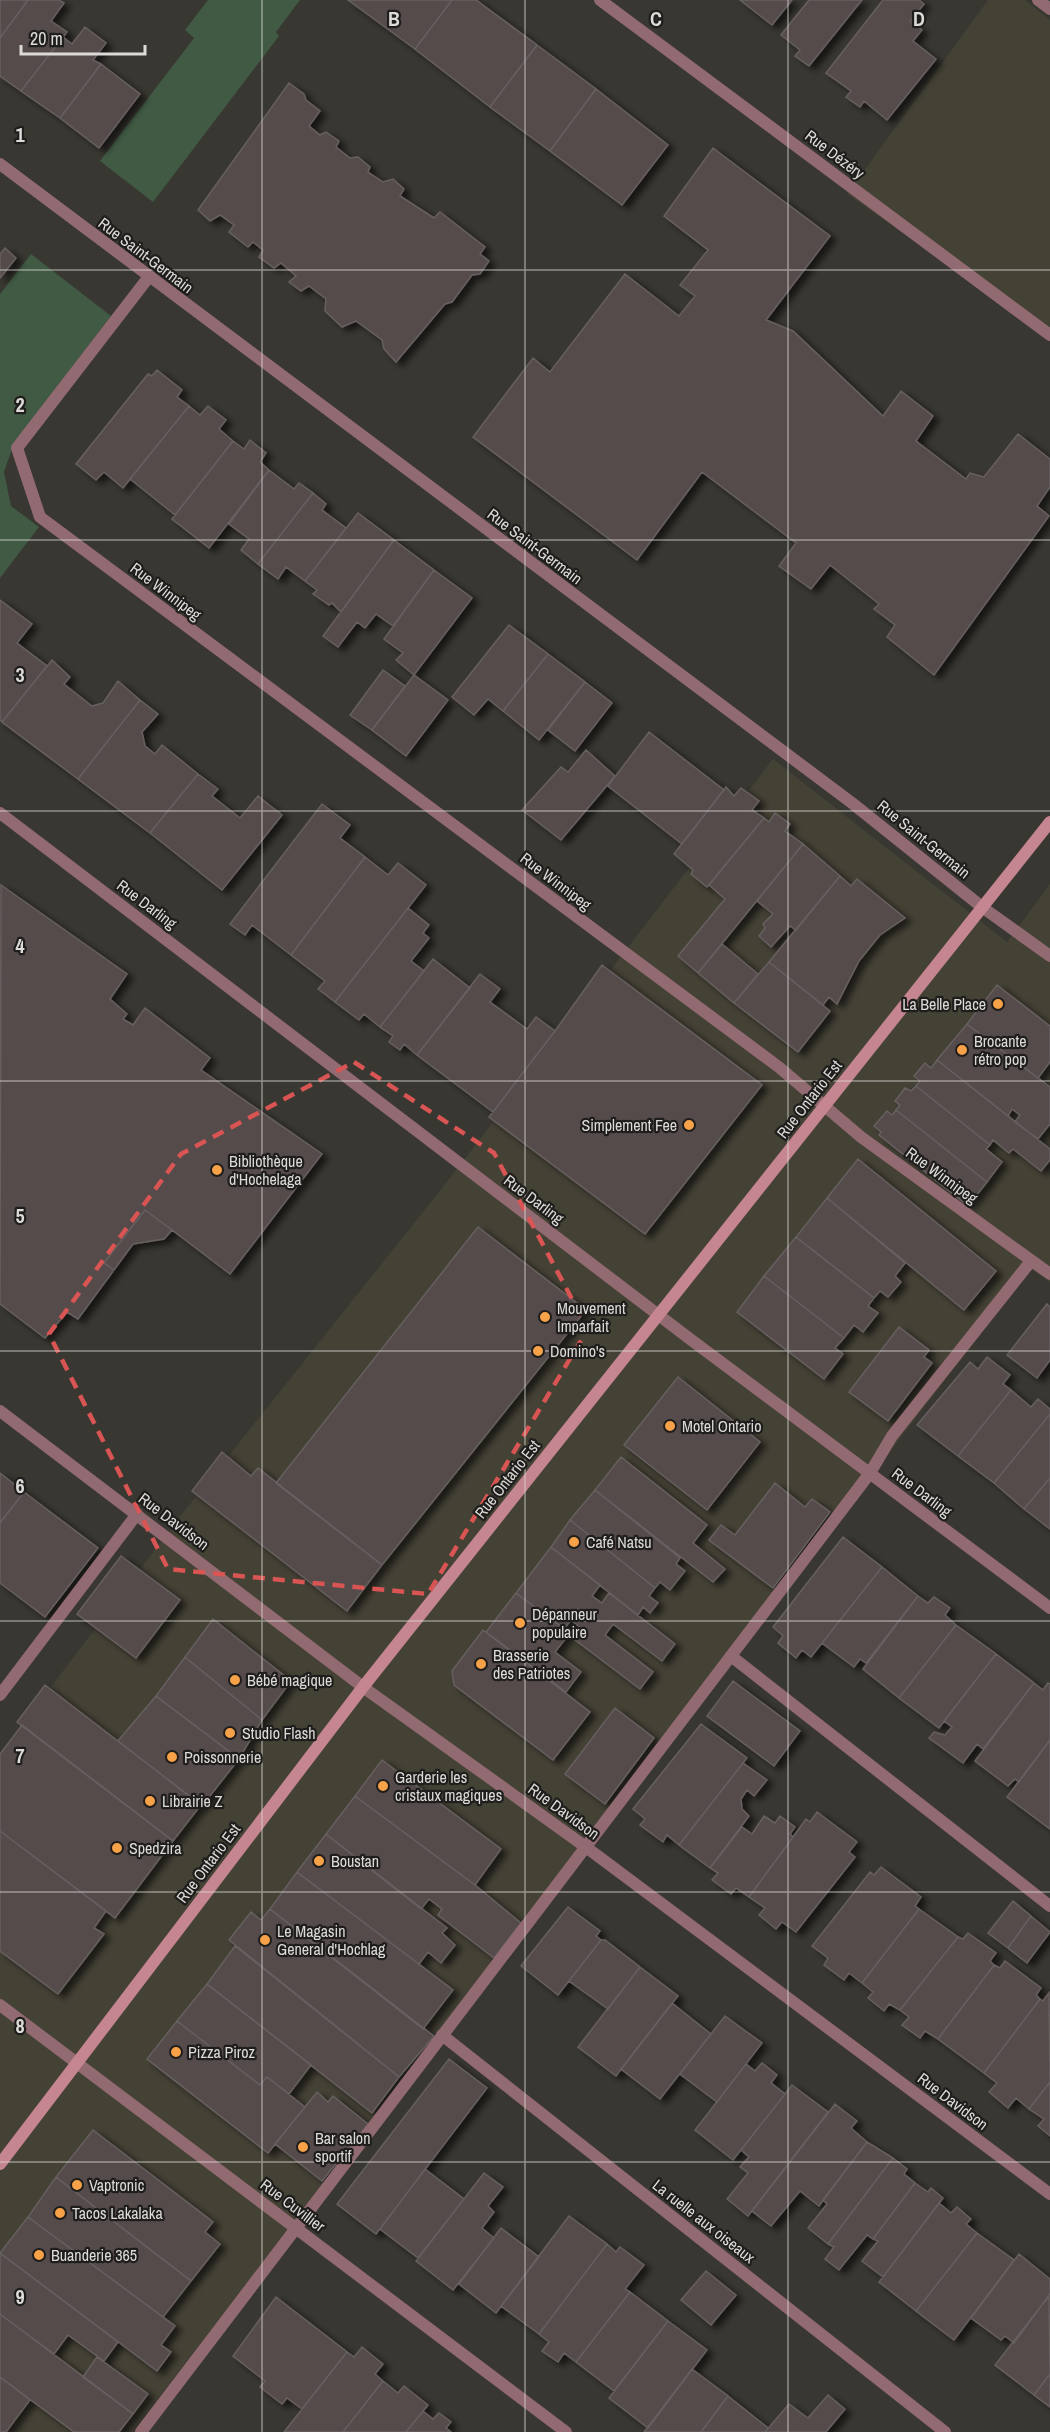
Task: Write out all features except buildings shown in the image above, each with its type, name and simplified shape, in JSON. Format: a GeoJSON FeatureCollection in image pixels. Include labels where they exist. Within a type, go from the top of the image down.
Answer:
{"type":"FeatureCollection","features":[{"type":"Feature","properties":{"kind":"main road","name":"Rue Ontario Est"},"geometry":{"type":"LineString","coordinates":[[0,2164],[363,1687],[1050,822]]}},
{"type":"Feature","properties":{"kind":"street","name":"Rue Dézéry"},"geometry":{"type":"LineString","coordinates":[[600,0],[1050,335]]}},
{"type":"Feature","properties":{"kind":"street"},"geometry":{"type":"LineString","coordinates":[[1038,0],[1050,9]]}},
{"type":"Feature","properties":{"kind":"street","name":"Rue Saint-Germain"},"geometry":{"type":"LineString","coordinates":[[0,164],[148,278],[852,803],[982,907],[1050,956]]}},
{"type":"Feature","properties":{"kind":"street","name":"Rue Winnipeg"},"geometry":{"type":"LineString","coordinates":[[148,278],[17,448],[40,517],[780,1068],[861,1137],[1050,1274]]}},
{"type":"Feature","properties":{"kind":"street","name":"Rue Darling"},"geometry":{"type":"LineString","coordinates":[[0,813],[658,1314],[1050,1608]]}},
{"type":"Feature","properties":{"kind":"street"},"geometry":{"type":"LineString","coordinates":[[141,2432],[870,1473],[892,1436],[1031,1261]]}},
{"type":"Feature","properties":{"kind":"street","name":"Rue Davidson"},"geometry":{"type":"LineString","coordinates":[[0,1411],[363,1687],[586,1847],[1050,2194]]}},
{"type":"Feature","properties":{"kind":"street"},"geometry":{"type":"LineString","coordinates":[[0,1695],[137,1514]]}},
{"type":"Feature","properties":{"kind":"street"},"geometry":{"type":"LineString","coordinates":[[731,1656],[1050,1906]]}},
{"type":"Feature","properties":{"kind":"street","name":"Rue Cuvillier"},"geometry":{"type":"LineString","coordinates":[[0,2005],[566,2432]]}},
{"type":"Feature","properties":{"kind":"street","name":"La ruelle aux oiseaux"},"geometry":{"type":"LineString","coordinates":[[442,2035],[945,2432]]}},
{"type":"Feature","properties":{"kind":"highlighted area"},"geometry":{"type":"Polygon","coordinates":[[[354,1062],[494,1153],[588,1329],[428,1594],[168,1569],[49,1334],[181,1154],[354,1062]]]}},
{"type":"Feature","properties":{"kind":"shaded area"},"geometry":{"type":"Polygon","coordinates":[[[988,0],[1025,0],[1050,20],[1050,335],[847,194],[988,0]]]}},
{"type":"Feature","properties":{"kind":"shaded area"},"geometry":{"type":"Polygon","coordinates":[[[773,759],[1007,942],[1050,884],[1050,1282],[1031,1269],[132,2432],[0,2432],[0,1754],[179,1518],[450,1178],[773,759]]]}},
{"type":"Feature","properties":{"kind":"green space"},"geometry":{"type":"Polygon","coordinates":[[[208,0],[300,0],[276,32],[279,36],[153,202],[100,161],[194,38],[185,30],[208,0]]]}},
{"type":"Feature","properties":{"kind":"green space"},"geometry":{"type":"Polygon","coordinates":[[[31,254],[111,316],[14,443],[4,472],[11,506],[39,527],[0,578],[0,294],[31,254]]]}},
{"type":"Feature","properties":{"kind":"place","name":"La Belle Place"},"geometry":{"type":"Point","coordinates":[998,1004]}},
{"type":"Feature","properties":{"kind":"place","name":"Brocante rétro pop"},"geometry":{"type":"Point","coordinates":[962,1050]}},
{"type":"Feature","properties":{"kind":"place","name":"Simplement Fee"},"geometry":{"type":"Point","coordinates":[689,1125]}},
{"type":"Feature","properties":{"kind":"place","name":"Bibliothèque d'Hochelaga"},"geometry":{"type":"Point","coordinates":[217,1170]}},
{"type":"Feature","properties":{"kind":"place","name":"Mouvement Imparfait"},"geometry":{"type":"Point","coordinates":[545,1317]}},
{"type":"Feature","properties":{"kind":"place","name":"Domino's"},"geometry":{"type":"Point","coordinates":[538,1351]}},
{"type":"Feature","properties":{"kind":"place","name":"Motel Ontario"},"geometry":{"type":"Point","coordinates":[670,1426]}},
{"type":"Feature","properties":{"kind":"place","name":"Café Natsu"},"geometry":{"type":"Point","coordinates":[574,1542]}},
{"type":"Feature","properties":{"kind":"place","name":"Dépanneur populaire"},"geometry":{"type":"Point","coordinates":[520,1623]}},
{"type":"Feature","properties":{"kind":"place","name":"Brasserie des Patriotes"},"geometry":{"type":"Point","coordinates":[481,1664]}},
{"type":"Feature","properties":{"kind":"place","name":"Bébé magique"},"geometry":{"type":"Point","coordinates":[235,1680]}},
{"type":"Feature","properties":{"kind":"place","name":"Studio Flash"},"geometry":{"type":"Point","coordinates":[230,1733]}},
{"type":"Feature","properties":{"kind":"place","name":"Poissonnerie"},"geometry":{"type":"Point","coordinates":[172,1757]}},
{"type":"Feature","properties":{"kind":"place","name":"Garderie les cristaux magiques"},"geometry":{"type":"Point","coordinates":[383,1786]}},
{"type":"Feature","properties":{"kind":"place","name":"Librairie Z"},"geometry":{"type":"Point","coordinates":[150,1801]}},
{"type":"Feature","properties":{"kind":"place","name":"Spedzira"},"geometry":{"type":"Point","coordinates":[117,1848]}},
{"type":"Feature","properties":{"kind":"place","name":"Boustan"},"geometry":{"type":"Point","coordinates":[319,1861]}},
{"type":"Feature","properties":{"kind":"place","name":"Le Magasin General d'Hochlag"},"geometry":{"type":"Point","coordinates":[265,1940]}},
{"type":"Feature","properties":{"kind":"place","name":"Pizza Piroz"},"geometry":{"type":"Point","coordinates":[176,2052]}},
{"type":"Feature","properties":{"kind":"place","name":"Bar salon sportif"},"geometry":{"type":"Point","coordinates":[303,2147]}},
{"type":"Feature","properties":{"kind":"place","name":"Vaptronic"},"geometry":{"type":"Point","coordinates":[77,2185]}},
{"type":"Feature","properties":{"kind":"place","name":"Tacos Lakalaka"},"geometry":{"type":"Point","coordinates":[60,2213]}},
{"type":"Feature","properties":{"kind":"place","name":"Buanderie 365"},"geometry":{"type":"Point","coordinates":[39,2255]}}]}
